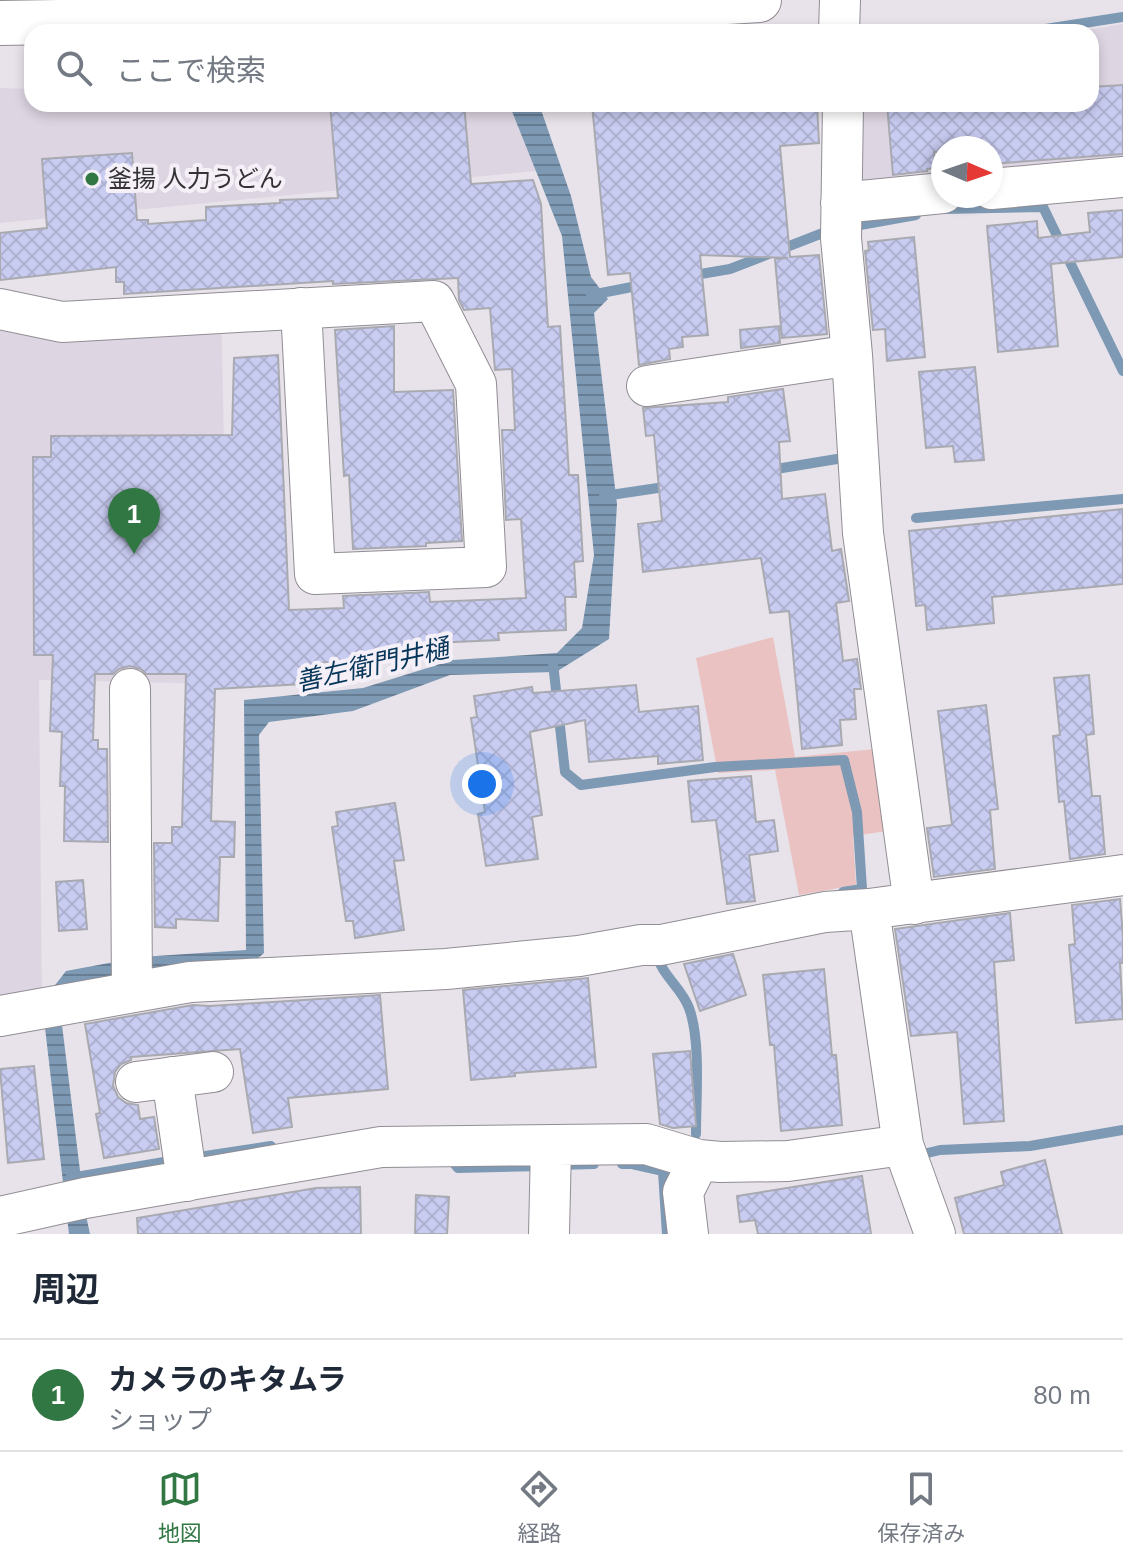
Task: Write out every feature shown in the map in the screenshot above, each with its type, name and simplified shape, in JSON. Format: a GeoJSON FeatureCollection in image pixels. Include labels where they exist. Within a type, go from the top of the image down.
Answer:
{"type":"FeatureCollection","features":[{"type":"Feature","properties":{"kind":"main road"},"geometry":{"type":"LineString","coordinates":[[0,23],[532,14],[759,0]]}},
{"type":"Feature","properties":{"kind":"street"},"geometry":{"type":"LineString","coordinates":[[839,24],[840,0]]}},
{"type":"Feature","properties":{"kind":"street"},"geometry":{"type":"LineString","coordinates":[[843,112],[841,219],[863,533],[914,904]]}},
{"type":"Feature","properties":{"kind":"street"},"geometry":{"type":"LineString","coordinates":[[1003,188],[1123,177]]}},
{"type":"Feature","properties":{"kind":"street"},"geometry":{"type":"LineString","coordinates":[[841,219],[931,196]]}},
{"type":"Feature","properties":{"kind":"street"},"geometry":{"type":"LineString","coordinates":[[0,309],[62,322],[301,308],[434,301],[476,384],[486,567],[315,574],[301,308]]}},
{"type":"Feature","properties":{"kind":"street"},"geometry":{"type":"LineString","coordinates":[[647,386],[852,355]]}},
{"type":"Feature","properties":{"kind":"street"},"geometry":{"type":"LineString","coordinates":[[130,689],[132,976]]}},
{"type":"Feature","properties":{"kind":"street"},"geometry":{"type":"LineString","coordinates":[[0,1016],[54,1006],[132,976],[190,982],[446,969],[579,956],[655,945],[825,912],[914,904],[1123,875]]}},
{"type":"Feature","properties":{"kind":"street"},"geometry":{"type":"LineString","coordinates":[[869,909],[907,1156],[935,1234]]}},
{"type":"Feature","properties":{"kind":"street"},"geometry":{"type":"LineString","coordinates":[[185,1165],[154,1080],[213,1072]]}},
{"type":"Feature","properties":{"kind":"street"},"geometry":{"type":"LineString","coordinates":[[0,1217],[74,1201],[185,1165],[381,1147],[441,1147],[550,1162],[646,1144],[691,1176]]}},
{"type":"Feature","properties":{"kind":"street"},"geometry":{"type":"LineString","coordinates":[[691,1176],[720,1162],[907,1156]]}},
{"type":"Feature","properties":{"kind":"street"},"geometry":{"type":"LineString","coordinates":[[549,1234],[550,1162]]}},
{"type":"Feature","properties":{"kind":"street"},"geometry":{"type":"LineString","coordinates":[[688,1234],[691,1176]]}},
{"type":"Feature","properties":{"kind":"shaded area"},"geometry":{"type":"Polygon","coordinates":[[[1123,24],[1123,169],[1003,178],[1003,136],[931,136],[931,184],[850,190],[852,112],[1099,112],[1099,28],[1123,24]]]}},
{"type":"Feature","properties":{"kind":"shaded area"},"geometry":{"type":"Polygon","coordinates":[[[0,88],[24,89],[24,112],[512,112],[537,171],[0,223],[0,88]]]}},
{"type":"Feature","properties":{"kind":"shaded area"},"geometry":{"type":"Polygon","coordinates":[[[0,295],[65,308],[221,302],[229,684],[39,680],[42,1002],[0,1008],[0,295]]]}},
{"type":"Feature","properties":{"kind":"shaded area"},"geometry":{"type":"Polygon","coordinates":[[[773,637],[795,757],[875,749],[887,831],[853,836],[856,885],[799,895],[775,770],[718,773],[696,658],[773,637]]]}},
{"type":"Feature","properties":{"kind":"water"},"geometry":{"type":"Polygon","coordinates":[[[512,112],[542,112],[571,196],[591,277],[608,299],[594,313],[617,504],[609,639],[556,672],[450,675],[353,711],[269,722],[259,735],[264,953],[250,965],[61,1017],[90,1234],[69,1234],[42,1002],[66,971],[141,957],[246,950],[244,700],[363,688],[453,660],[557,653],[582,628],[594,555],[562,236],[512,112]]]}},
{"type":"Feature","properties":{"kind":"building"},"geometry":{"type":"Polygon","coordinates":[[[1123,85],[1123,154],[1003,163],[1003,136],[931,136],[931,168],[893,175],[888,112],[1099,112],[1099,86],[1123,85]]]}},
{"type":"Feature","properties":{"kind":"building"},"geometry":{"type":"Polygon","coordinates":[[[331,112],[465,112],[471,184],[533,180],[541,204],[548,327],[560,326],[569,475],[578,475],[583,561],[574,562],[576,597],[565,597],[566,630],[498,633],[499,640],[432,643],[433,655],[321,663],[322,683],[215,689],[211,821],[235,822],[234,857],[220,857],[218,921],[176,919],[176,928],[155,927],[154,843],[172,843],[172,827],[182,827],[186,674],[146,674],[129,666],[113,674],[95,674],[93,740],[98,740],[98,749],[107,749],[108,842],[64,841],[65,786],[60,786],[62,732],[50,731],[53,655],[34,655],[33,457],[51,457],[51,436],[232,435],[234,358],[278,355],[289,610],[344,608],[343,596],[429,592],[430,602],[526,598],[521,519],[506,520],[502,430],[515,430],[512,369],[495,370],[490,308],[464,310],[459,300],[458,278],[333,284],[333,281],[124,294],[124,282],[116,282],[116,267],[0,280],[0,233],[47,228],[42,159],[132,153],[137,220],[148,220],[148,224],[206,220],[206,207],[338,198],[331,112]]]}},
{"type":"Feature","properties":{"kind":"building"},"geometry":{"type":"Polygon","coordinates":[[[593,112],[817,112],[819,143],[780,146],[790,257],[819,255],[827,334],[782,338],[775,259],[788,258],[700,255],[708,335],[682,337],[683,347],[669,349],[670,359],[639,365],[630,273],[608,275],[593,112]]]}},
{"type":"Feature","properties":{"kind":"building"},"geometry":{"type":"Polygon","coordinates":[[[1123,210],[1123,257],[1051,264],[1058,346],[998,352],[987,226],[1037,221],[1038,238],[1090,232],[1088,213],[1123,210]]]}},
{"type":"Feature","properties":{"kind":"building"},"geometry":{"type":"Polygon","coordinates":[[[914,237],[925,357],[887,361],[885,329],[873,330],[865,251],[869,250],[868,242],[914,237]]]}},
{"type":"Feature","properties":{"kind":"building"},"geometry":{"type":"Polygon","coordinates":[[[394,326],[394,392],[453,390],[462,541],[353,549],[349,475],[344,476],[335,330],[394,326]]]}},
{"type":"Feature","properties":{"kind":"building"},"geometry":{"type":"Polygon","coordinates":[[[779,326],[780,343],[741,348],[740,330],[779,326]]]}},
{"type":"Feature","properties":{"kind":"building"},"geometry":{"type":"Polygon","coordinates":[[[975,367],[984,460],[955,462],[953,446],[926,448],[919,372],[975,367]]]}},
{"type":"Feature","properties":{"kind":"building"},"geometry":{"type":"Polygon","coordinates":[[[783,389],[790,441],[779,442],[782,499],[825,494],[832,551],[841,549],[849,601],[836,603],[843,661],[857,659],[861,689],[854,689],[856,719],[840,720],[842,745],[802,749],[789,611],[770,613],[761,558],[643,572],[638,524],[662,521],[654,435],[646,436],[643,408],[728,402],[728,397],[783,389]]]}},
{"type":"Feature","properties":{"kind":"building"},"geometry":{"type":"Polygon","coordinates":[[[1123,509],[1123,584],[992,597],[994,623],[927,630],[925,605],[916,606],[909,531],[1123,509]]]}},
{"type":"Feature","properties":{"kind":"building"},"geometry":{"type":"Polygon","coordinates":[[[1089,675],[1094,734],[1086,735],[1092,796],[1100,796],[1105,854],[1070,859],[1064,801],[1059,802],[1053,736],[1060,735],[1054,678],[1089,675]]]}},
{"type":"Feature","properties":{"kind":"building"},"geometry":{"type":"Polygon","coordinates":[[[636,685],[639,712],[698,706],[703,760],[658,764],[658,756],[589,762],[585,720],[530,732],[542,815],[532,817],[538,859],[486,866],[478,814],[485,812],[471,718],[477,717],[474,696],[532,687],[533,693],[636,685]]]}},
{"type":"Feature","properties":{"kind":"building"},"geometry":{"type":"Polygon","coordinates":[[[986,705],[998,809],[990,810],[995,869],[934,877],[927,828],[952,825],[938,711],[986,705]]]}},
{"type":"Feature","properties":{"kind":"building"},"geometry":{"type":"Polygon","coordinates":[[[751,776],[756,822],[774,820],[778,851],[749,855],[755,901],[727,904],[716,820],[692,822],[688,781],[751,776]]]}},
{"type":"Feature","properties":{"kind":"building"},"geometry":{"type":"Polygon","coordinates":[[[395,803],[404,860],[394,861],[404,930],[355,938],[353,921],[346,921],[332,827],[338,826],[336,812],[395,803]]]}},
{"type":"Feature","properties":{"kind":"building"},"geometry":{"type":"Polygon","coordinates":[[[83,880],[87,929],[59,931],[56,882],[83,880]]]}},
{"type":"Feature","properties":{"kind":"building"},"geometry":{"type":"Polygon","coordinates":[[[1120,899],[1123,1019],[1076,1023],[1069,945],[1075,944],[1072,905],[1120,899]]]}},
{"type":"Feature","properties":{"kind":"building"},"geometry":{"type":"Polygon","coordinates":[[[1010,913],[1014,960],[994,962],[1004,1121],[964,1124],[957,1032],[911,1036],[895,929],[1010,913]]]}},
{"type":"Feature","properties":{"kind":"building"},"geometry":{"type":"Polygon","coordinates":[[[733,954],[746,995],[700,1011],[684,964],[733,954]]]}},
{"type":"Feature","properties":{"kind":"building"},"geometry":{"type":"Polygon","coordinates":[[[824,969],[842,1125],[781,1131],[774,1045],[770,1045],[763,975],[824,969]]]}},
{"type":"Feature","properties":{"kind":"building"},"geometry":{"type":"Polygon","coordinates":[[[588,978],[596,1067],[515,1073],[515,1076],[471,1080],[463,990],[588,978]]]}},
{"type":"Feature","properties":{"kind":"building"},"geometry":{"type":"Polygon","coordinates":[[[380,995],[388,1089],[288,1098],[292,1127],[253,1133],[240,1049],[131,1057],[115,1072],[113,1086],[118,1097],[126,1103],[138,1105],[140,1119],[154,1117],[159,1149],[104,1158],[85,1024],[193,1005],[380,995]]]}},
{"type":"Feature","properties":{"kind":"building"},"geometry":{"type":"Polygon","coordinates":[[[690,1051],[696,1126],[673,1128],[660,1124],[653,1054],[690,1051]]]}},
{"type":"Feature","properties":{"kind":"building"},"geometry":{"type":"Polygon","coordinates":[[[34,1066],[44,1159],[8,1163],[0,1069],[34,1066]]]}},
{"type":"Feature","properties":{"kind":"building"},"geometry":{"type":"Polygon","coordinates":[[[1045,1160],[1062,1234],[964,1234],[955,1198],[1004,1185],[1001,1172],[1045,1160]]]}},
{"type":"Feature","properties":{"kind":"building"},"geometry":{"type":"Polygon","coordinates":[[[862,1176],[871,1234],[758,1234],[755,1220],[740,1222],[737,1196],[862,1176]]]}},
{"type":"Feature","properties":{"kind":"building"},"geometry":{"type":"Polygon","coordinates":[[[360,1187],[361,1234],[138,1234],[137,1218],[316,1188],[360,1187]]]}},
{"type":"Feature","properties":{"kind":"building"},"geometry":{"type":"Polygon","coordinates":[[[416,1195],[449,1197],[447,1234],[415,1234],[416,1195]]]}},
{"type":"Feature","properties":{"kind":"waterway","name":"善左衛門井樋"},"geometry":{"type":"LineString","coordinates":[[1078,24],[1123,17]]}},
{"type":"Feature","properties":{"kind":"waterway"},"geometry":{"type":"LineString","coordinates":[[943,209],[1043,207],[1123,371]]}},
{"type":"Feature","properties":{"kind":"waterway"},"geometry":{"type":"LineString","coordinates":[[849,227],[916,215]]}},
{"type":"Feature","properties":{"kind":"waterway"},"geometry":{"type":"LineString","coordinates":[[689,276],[730,269],[833,229]]}},
{"type":"Feature","properties":{"kind":"waterway"},"geometry":{"type":"LineString","coordinates":[[591,295],[642,285]]}},
{"type":"Feature","properties":{"kind":"waterway"},"geometry":{"type":"LineString","coordinates":[[770,470],[843,458]]}},
{"type":"Feature","properties":{"kind":"waterway"},"geometry":{"type":"LineString","coordinates":[[604,496],[671,486]]}},
{"type":"Feature","properties":{"kind":"waterway"},"geometry":{"type":"LineString","coordinates":[[916,518],[1123,499]]}},
{"type":"Feature","properties":{"kind":"waterway"},"geometry":{"type":"LineString","coordinates":[[553,663],[565,772],[581,785],[715,767],[844,760],[857,812],[862,889],[843,892]]}},
{"type":"Feature","properties":{"kind":"waterway"},"geometry":{"type":"LineString","coordinates":[[657,954],[659,962],[686,1001],[693,1021],[697,1070],[696,1134]]}},
{"type":"Feature","properties":{"kind":"waterway"},"geometry":{"type":"LineString","coordinates":[[915,1156],[940,1150],[1030,1146],[1123,1130]]}},
{"type":"Feature","properties":{"kind":"waterway"},"geometry":{"type":"LineString","coordinates":[[192,1158],[271,1146]]}},
{"type":"Feature","properties":{"kind":"waterway"},"geometry":{"type":"LineString","coordinates":[[448,1156],[458,1168],[542,1166]]}},
{"type":"Feature","properties":{"kind":"waterway"},"geometry":{"type":"LineString","coordinates":[[70,1178],[176,1160]]}},
{"type":"Feature","properties":{"kind":"waterway"},"geometry":{"type":"LineString","coordinates":[[558,1165],[594,1164]]}},
{"type":"Feature","properties":{"kind":"waterway"},"geometry":{"type":"LineString","coordinates":[[622,1164],[681,1175]]}},
{"type":"Feature","properties":{"kind":"waterway"},"geometry":{"type":"LineString","coordinates":[[663,1172],[667,1234]]}},
{"type":"Feature","properties":{"kind":"place","name":"釜揚 人力うどん"},"geometry":{"type":"Point","coordinates":[92,179]}},
{"type":"Feature","properties":{"kind":"place","name":"カメラのキタムラ"},"geometry":{"type":"Point","coordinates":[134,554]}}]}
